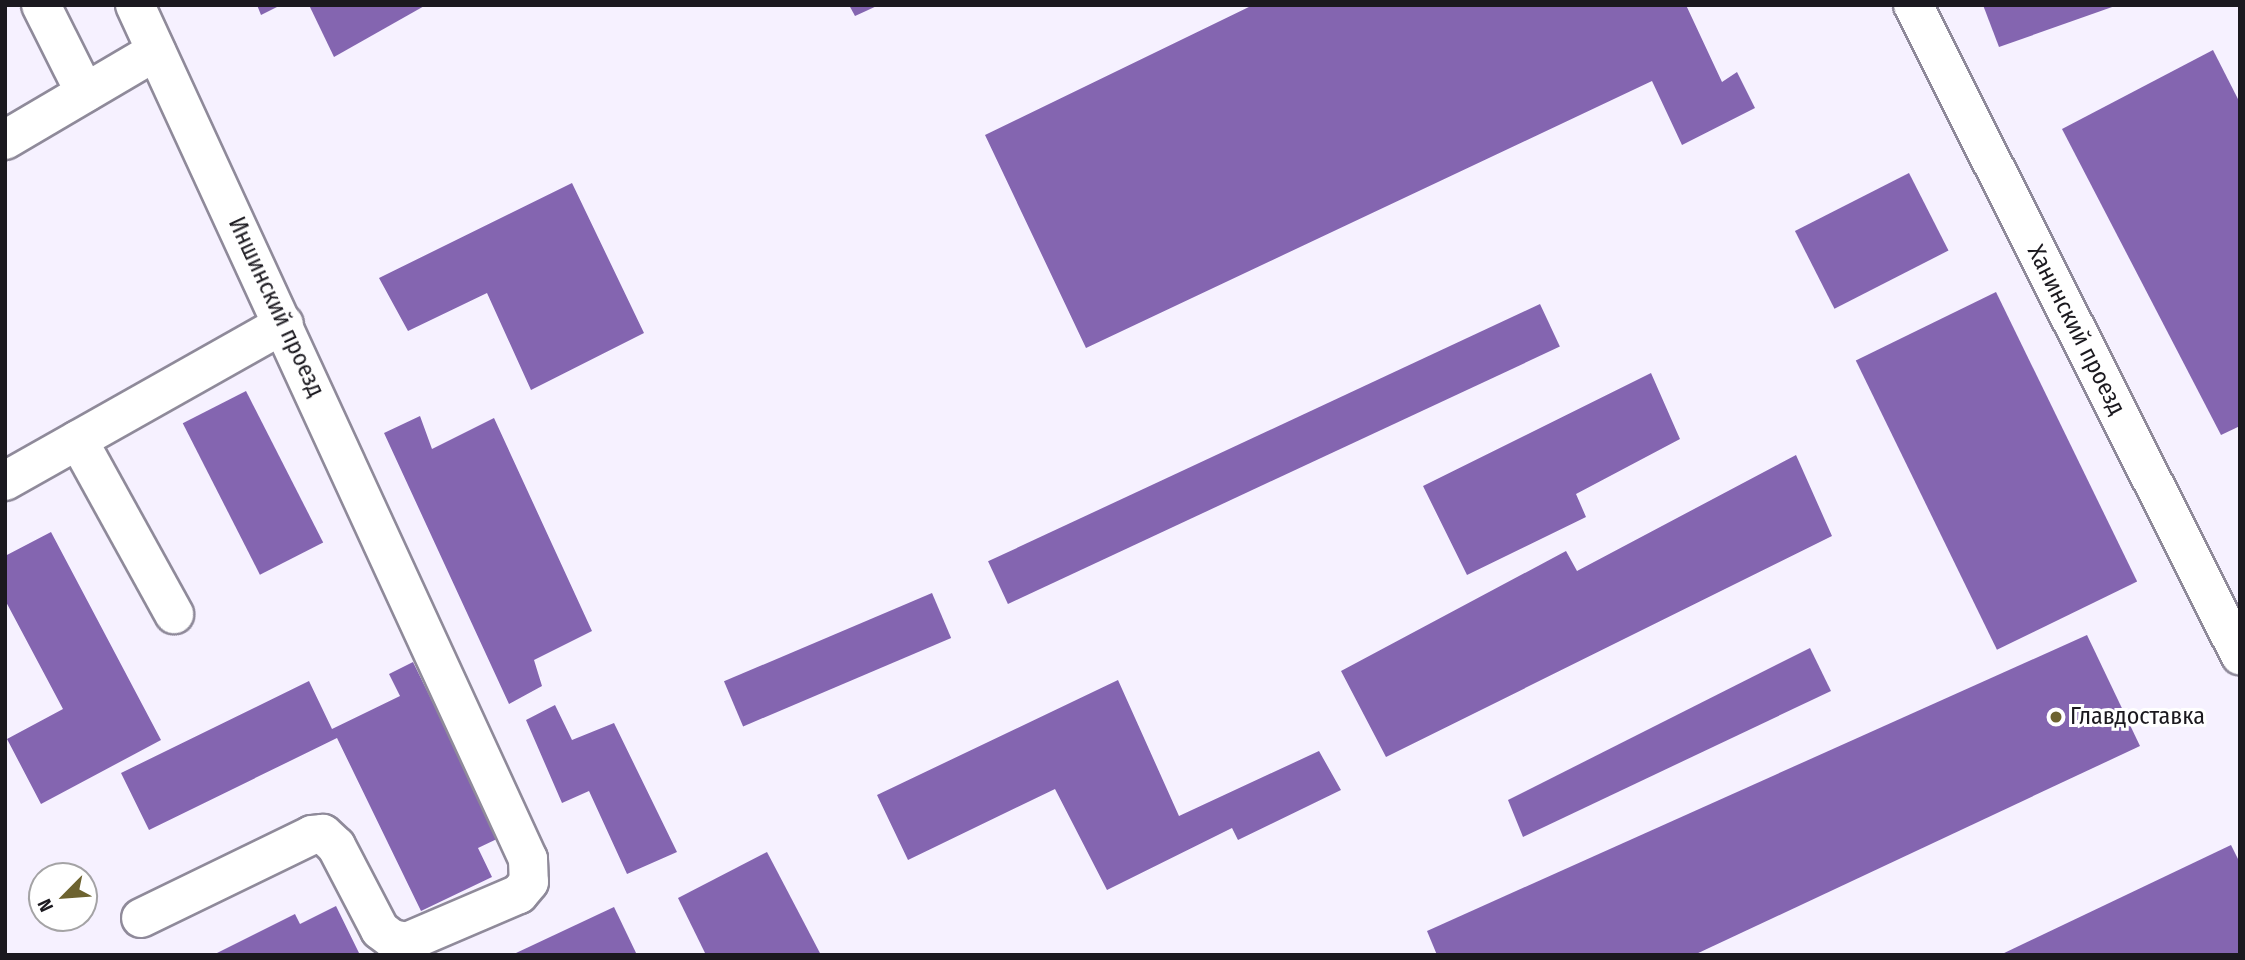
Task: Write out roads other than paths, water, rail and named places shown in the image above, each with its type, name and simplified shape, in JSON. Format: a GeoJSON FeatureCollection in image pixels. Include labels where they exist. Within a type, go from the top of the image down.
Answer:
{"type":"FeatureCollection","features":[{"type":"Feature","properties":{"kind":"street"},"geometry":{"type":"LineString","coordinates":[[41,5],[85,93]]}},
{"type":"Feature","properties":{"kind":"street","name":"Иншинский проезд"},"geometry":{"type":"LineString","coordinates":[[135,5],[528,859],[529,882],[519,894],[407,942],[392,939],[380,930],[336,846],[323,834],[312,835],[141,918]]}},
{"type":"Feature","properties":{"kind":"street","name":"Ханинский проезд"},"geometry":{"type":"LineString","coordinates":[[1913,5],[2240,655]]}},
{"type":"Feature","properties":{"kind":"street"},"geometry":{"type":"LineString","coordinates":[[5,140],[156,51]]}},
{"type":"Feature","properties":{"kind":"street"},"geometry":{"type":"LineString","coordinates":[[5,481],[284,324]]}},
{"type":"Feature","properties":{"kind":"street"},"geometry":{"type":"LineString","coordinates":[[78,440],[174,614]]}},
{"type":"Feature","properties":{"kind":"place","name":"Главдоставка"},"geometry":{"type":"Point","coordinates":[2056,717]}}]}
